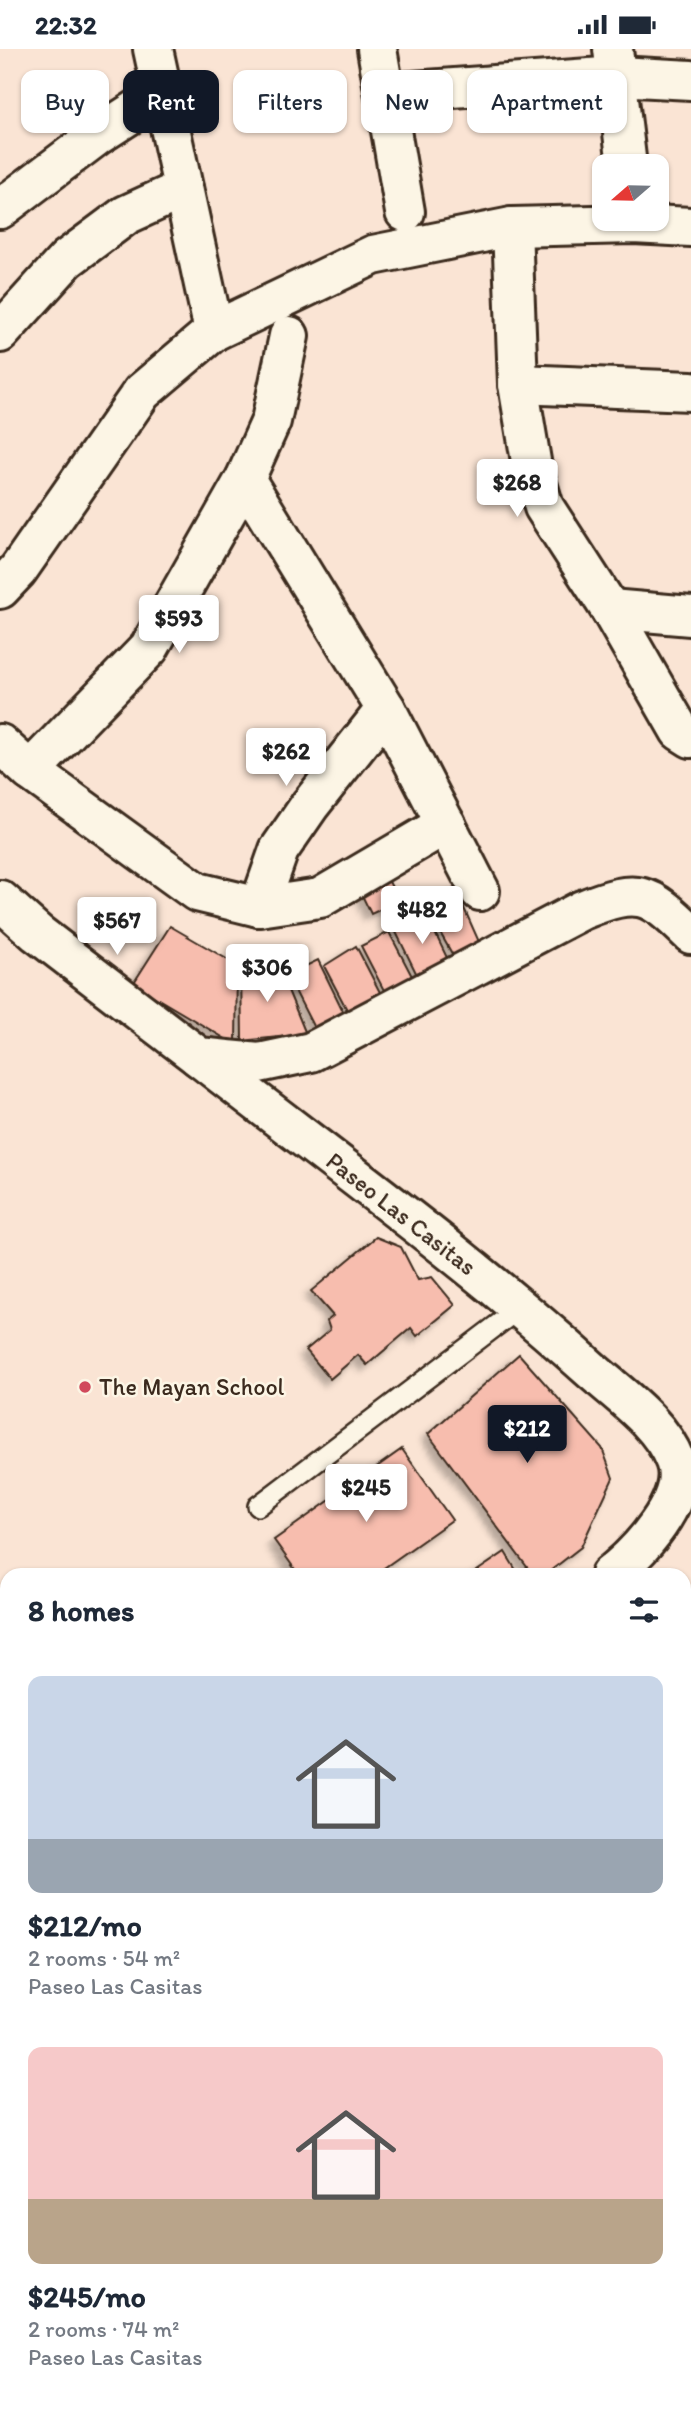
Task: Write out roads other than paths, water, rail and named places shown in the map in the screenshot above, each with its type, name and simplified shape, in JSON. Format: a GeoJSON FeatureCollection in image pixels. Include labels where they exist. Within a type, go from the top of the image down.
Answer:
{"type":"FeatureCollection","features":[{"type":"Feature","properties":{"kind":"street"},"geometry":{"type":"LineString","coordinates":[[153,49],[158,70]]}},
{"type":"Feature","properties":{"kind":"street"},"geometry":{"type":"LineString","coordinates":[[377,49],[381,70]]}},
{"type":"Feature","properties":{"kind":"street"},"geometry":{"type":"LineString","coordinates":[[615,63],[626,154]]}},
{"type":"Feature","properties":{"kind":"street"},"geometry":{"type":"LineString","coordinates":[[453,84],[615,63],[691,80]]}},
{"type":"Feature","properties":{"kind":"street"},"geometry":{"type":"LineString","coordinates":[[0,209],[123,119]]}},
{"type":"Feature","properties":{"kind":"street"},"geometry":{"type":"LineString","coordinates":[[171,133],[214,331]]}},
{"type":"Feature","properties":{"kind":"street"},"geometry":{"type":"LineString","coordinates":[[392,133],[405,212]]}},
{"type":"Feature","properties":{"kind":"street"},"geometry":{"type":"LineString","coordinates":[[0,333],[67,258],[126,215],[183,189]]}},
{"type":"Feature","properties":{"kind":"street"},"geometry":{"type":"LineString","coordinates":[[0,589],[18,570],[142,392],[214,331],[373,255],[512,227],[592,223]]}},
{"type":"Feature","properties":{"kind":"street"},"geometry":{"type":"LineString","coordinates":[[669,225],[691,227]]}},
{"type":"Feature","properties":{"kind":"street"},"geometry":{"type":"LineString","coordinates":[[512,227],[518,384],[532,467],[544,507],[610,609],[680,731],[691,738]]}},
{"type":"Feature","properties":{"kind":"street"},"geometry":{"type":"LineString","coordinates":[[30,771],[149,648],[245,479],[271,421],[289,336]]}},
{"type":"Feature","properties":{"kind":"street"},"geometry":{"type":"LineString","coordinates":[[518,384],[691,391]]}},
{"type":"Feature","properties":{"kind":"street"},"geometry":{"type":"LineString","coordinates":[[245,479],[387,709],[480,891]]}},
{"type":"Feature","properties":{"kind":"street"},"geometry":{"type":"LineString","coordinates":[[610,609],[691,616]]}},
{"type":"Feature","properties":{"kind":"street"},"geometry":{"type":"LineString","coordinates":[[259,907],[279,851],[310,805],[387,709]]}},
{"type":"Feature","properties":{"kind":"street"},"geometry":{"type":"LineString","coordinates":[[0,744],[30,771],[197,892],[259,907],[320,898],[446,824]]}},
{"type":"Feature","properties":{"kind":"street"},"geometry":{"type":"LineString","coordinates":[[199,1057],[259,1063],[311,1052],[570,917],[616,897],[642,896],[665,908],[691,934]]}},
{"type":"Feature","properties":{"kind":"street","name":"Paseo Las Casitas"},"geometry":{"type":"LineString","coordinates":[[0,900],[521,1307],[649,1422],[676,1463],[675,1492],[669,1507],[633,1557],[619,1568]]}},
{"type":"Feature","properties":{"kind":"lane"},"geometry":{"type":"LineString","coordinates":[[258,1506],[521,1307]]}},
{"type":"Feature","properties":{"kind":"place","name":"The Mayan School"},"geometry":{"type":"Point","coordinates":[85,1387]}}]}
